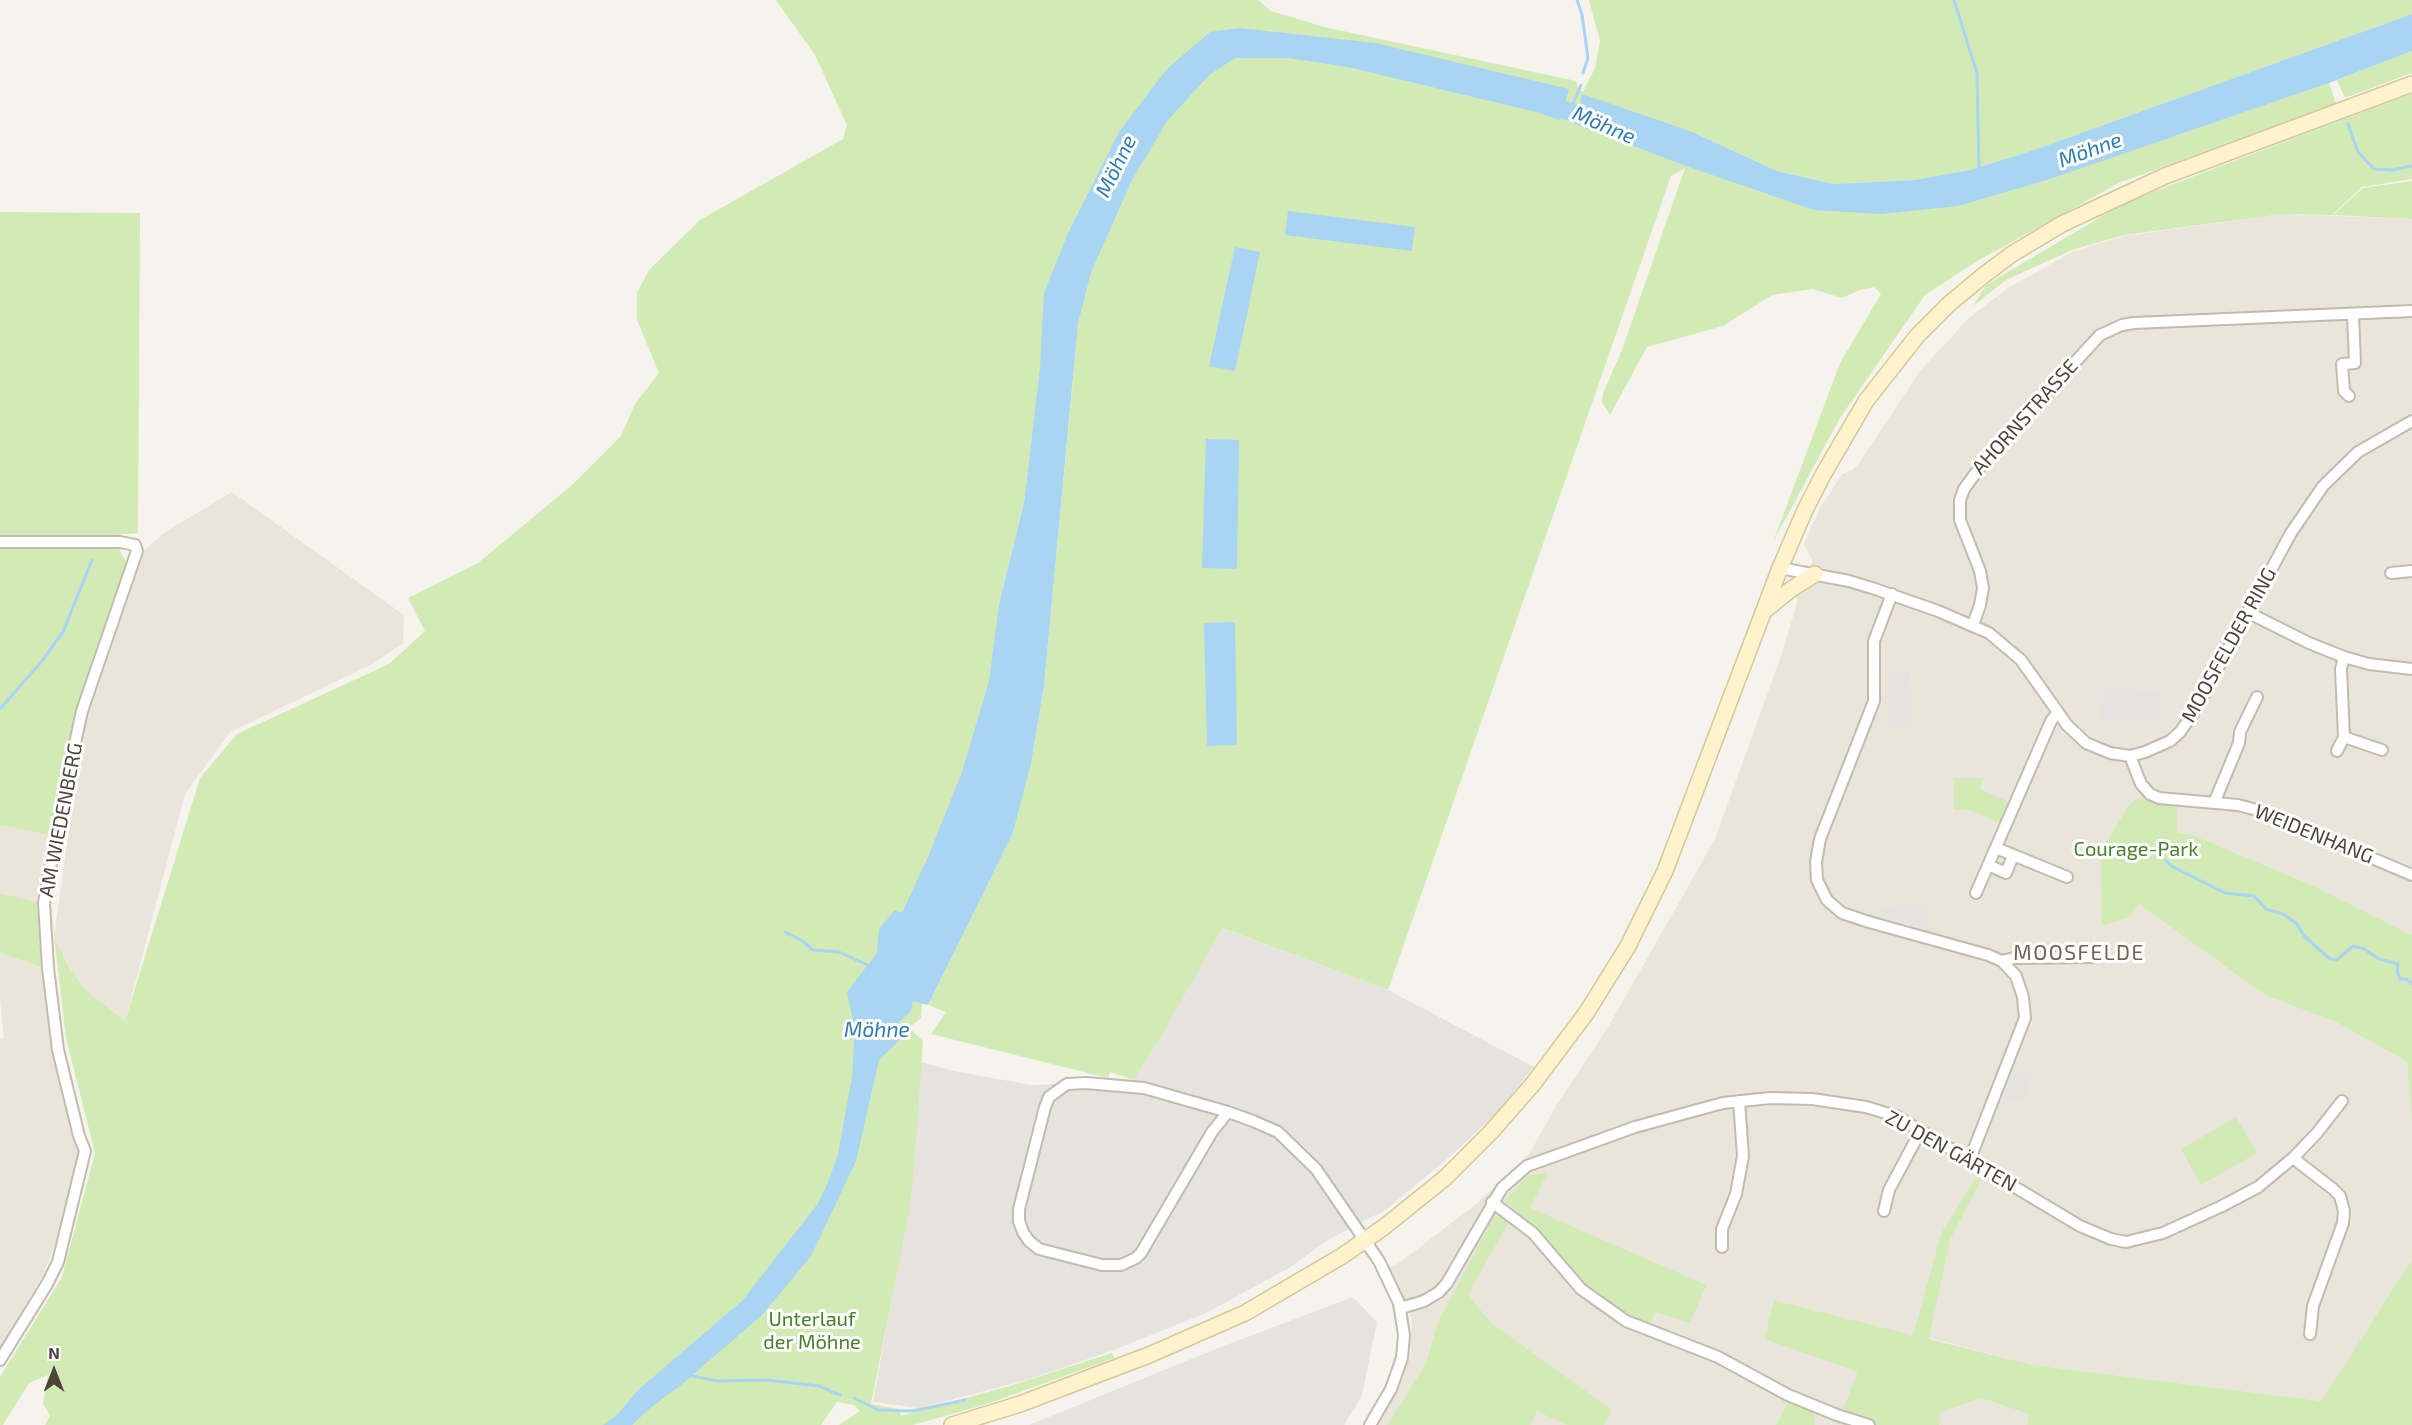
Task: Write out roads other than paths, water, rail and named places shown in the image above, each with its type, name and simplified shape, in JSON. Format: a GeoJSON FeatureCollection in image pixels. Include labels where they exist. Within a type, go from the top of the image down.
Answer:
{"type":"FeatureCollection","features":[{"type":"Feature","properties":{"kind":"main road"},"geometry":{"type":"LineString","coordinates":[[952,1425],[1020,1404],[1149,1355],[1245,1313],[1275,1297],[1366,1240],[1414,1204],[1477,1146],[1533,1084],[1587,1012],[1628,946],[1665,871],[1780,568],[1824,473],[1866,401],[1917,336],[1948,304],[1984,274],[2054,229],[2123,194],[2412,84]]}},
{"type":"Feature","properties":{"kind":"main road"},"geometry":{"type":"LineString","coordinates":[[1763,612],[1790,590],[1815,574]]}},
{"type":"Feature","properties":{"kind":"street","name":"AHORNSTRASSE"},"geometry":{"type":"LineString","coordinates":[[1972,625],[1980,605],[1983,588],[1980,571],[1960,520],[1960,500],[1964,489],[1986,459],[2100,335],[2122,325],[2134,323],[2412,311]]}},
{"type":"Feature","properties":{"kind":"street"},"geometry":{"type":"LineString","coordinates":[[2349,396],[2344,391],[2342,364],[2355,363],[2354,314]]}},
{"type":"Feature","properties":{"kind":"street","name":"MOOSFELDER RING"},"geometry":{"type":"LineString","coordinates":[[2130,756],[2158,747],[2180,732],[2194,712],[2296,526],[2328,480],[2358,452],[2412,421]]}},
{"type":"Feature","properties":{"kind":"street","name":"AM WIEDENBERG"},"geometry":{"type":"LineString","coordinates":[[0,542],[120,542],[135,545],[137,551],[82,711],[58,822],[44,903],[48,969],[58,1050],[79,1136],[85,1150],[58,1262],[0,1360]]}},
{"type":"Feature","properties":{"kind":"street"},"geometry":{"type":"LineString","coordinates":[[1780,568],[1850,581],[1892,594],[1989,633],[2020,660],[2075,734],[2086,743],[2110,753],[2130,756]]}},
{"type":"Feature","properties":{"kind":"street"},"geometry":{"type":"LineString","coordinates":[[2391,573],[2412,571]]}},
{"type":"Feature","properties":{"kind":"street"},"geometry":{"type":"LineString","coordinates":[[1892,594],[1874,641],[1874,701],[1820,839],[1816,862],[1817,880],[1827,900],[1842,913],[1988,955],[2002,961],[2016,976],[2025,1007],[2025,1018],[1970,1159]]}},
{"type":"Feature","properties":{"kind":"street"},"geometry":{"type":"LineString","coordinates":[[2247,612],[2309,643],[2344,657],[2369,664],[2412,669]]}},
{"type":"Feature","properties":{"kind":"street"},"geometry":{"type":"LineString","coordinates":[[2337,751],[2344,736],[2341,669],[2344,657]]}},
{"type":"Feature","properties":{"kind":"street"},"geometry":{"type":"LineString","coordinates":[[2214,803],[2239,743],[2240,732],[2257,697]]}},
{"type":"Feature","properties":{"kind":"street"},"geometry":{"type":"LineString","coordinates":[[1976,893],[2051,721],[2058,712]]}},
{"type":"Feature","properties":{"kind":"street"},"geometry":{"type":"LineString","coordinates":[[2344,736],[2382,750]]}},
{"type":"Feature","properties":{"kind":"street","name":"WEIDENHANG"},"geometry":{"type":"LineString","coordinates":[[2130,756],[2137,778],[2150,794],[2168,800],[2238,805],[2261,811],[2412,875]]}},
{"type":"Feature","properties":{"kind":"street"},"geometry":{"type":"LineString","coordinates":[[1996,848],[2067,878]]}},
{"type":"Feature","properties":{"kind":"street"},"geometry":{"type":"LineString","coordinates":[[1988,865],[2006,873],[2013,855]]}},
{"type":"Feature","properties":{"kind":"street"},"geometry":{"type":"LineString","coordinates":[[2002,961],[2014,958],[2092,957]]}},
{"type":"Feature","properties":{"kind":"street"},"geometry":{"type":"LineString","coordinates":[[1228,1112],[1212,1132],[1136,1258],[1121,1265],[1102,1266],[1039,1249],[1029,1241],[1019,1221],[1019,1209],[1049,1097],[1067,1084],[1144,1088],[1228,1112],[1278,1132],[1316,1169],[1366,1240],[1392,1283],[1401,1308],[1404,1335],[1402,1358],[1391,1389],[1370,1425]]}},
{"type":"Feature","properties":{"kind":"street","name":"ZU DEN GÄRTEN"},"geometry":{"type":"LineString","coordinates":[[1401,1308],[1424,1301],[1447,1283],[1492,1202],[1514,1175],[1542,1160],[1667,1117],[1739,1101],[1791,1098],[1839,1102],[1896,1116],[2080,1226],[2096,1234],[2126,1242],[2163,1233],[2258,1187],[2293,1158],[2326,1123],[2342,1101]]}},
{"type":"Feature","properties":{"kind":"street"},"geometry":{"type":"LineString","coordinates":[[1722,1247],[1722,1229],[1736,1194],[1743,1156],[1739,1101]]}},
{"type":"Feature","properties":{"kind":"street"},"geometry":{"type":"LineString","coordinates":[[1884,1211],[1889,1190],[1921,1130]]}},
{"type":"Feature","properties":{"kind":"street"},"geometry":{"type":"LineString","coordinates":[[2293,1158],[2340,1196],[2344,1210],[2343,1223],[2313,1306],[2310,1334]]}},
{"type":"Feature","properties":{"kind":"street"},"geometry":{"type":"LineString","coordinates":[[1492,1202],[1533,1233],[1581,1288],[1626,1321],[1718,1358],[1810,1404],[1869,1425]]}},
{"type":"Feature","properties":{"kind":"water"},"geometry":{"type":"Polygon","coordinates":[[[2412,14],[2412,51],[2329,83],[2047,180],[1958,206],[1881,214],[1814,210],[1686,166],[1576,124],[1582,94],[1690,131],[1777,171],[1833,184],[1914,180],[1970,170],[2034,150],[2412,14]]]}},
{"type":"Feature","properties":{"kind":"water"},"geometry":{"type":"Polygon","coordinates":[[[1240,28],[1375,43],[1569,89],[1560,120],[1536,112],[1348,67],[1288,58],[1235,58],[1209,75],[1168,120],[1132,180],[1091,272],[1078,323],[1044,686],[1031,764],[1013,833],[928,1005],[913,1001],[911,1011],[898,1023],[907,1033],[879,1060],[856,1161],[811,1256],[762,1315],[632,1425],[603,1425],[617,1415],[638,1390],[742,1301],[817,1205],[827,1185],[838,1154],[852,1077],[855,1030],[847,992],[877,953],[879,929],[895,910],[902,913],[928,857],[962,772],[989,681],[999,604],[1024,503],[1040,368],[1044,293],[1069,231],[1119,132],[1166,70],[1210,32],[1240,28]]]}},
{"type":"Feature","properties":{"kind":"water"},"geometry":{"type":"Polygon","coordinates":[[[1288,211],[1415,227],[1412,251],[1285,235],[1288,211]]]}},
{"type":"Feature","properties":{"kind":"water"},"geometry":{"type":"Polygon","coordinates":[[[1235,247],[1260,252],[1235,371],[1209,366],[1235,247]]]}},
{"type":"Feature","properties":{"kind":"water"},"geometry":{"type":"Polygon","coordinates":[[[1206,439],[1239,440],[1237,569],[1202,568],[1206,439]]]}},
{"type":"Feature","properties":{"kind":"water"},"geometry":{"type":"Polygon","coordinates":[[[1235,622],[1237,745],[1207,746],[1204,623],[1235,622]]]}},
{"type":"Feature","properties":{"kind":"waterway"},"geometry":{"type":"LineString","coordinates":[[1577,0],[1582,15],[1588,58],[1583,73]]}},
{"type":"Feature","properties":{"kind":"waterway"},"geometry":{"type":"LineString","coordinates":[[1954,0],[1977,73],[1979,169]]}},
{"type":"Feature","properties":{"kind":"waterway"},"geometry":{"type":"LineString","coordinates":[[1570,111],[1581,85]]}},
{"type":"Feature","properties":{"kind":"waterway","name":"Möhne"},"geometry":{"type":"LineString","coordinates":[[1542,100],[1599,124]]}},
{"type":"Feature","properties":{"kind":"waterway"},"geometry":{"type":"LineString","coordinates":[[2348,124],[2358,152],[2374,169],[2392,170],[2412,166]]}},
{"type":"Feature","properties":{"kind":"waterway"},"geometry":{"type":"LineString","coordinates":[[0,709],[42,661],[63,632],[92,560]]}},
{"type":"Feature","properties":{"kind":"waterway"},"geometry":{"type":"LineString","coordinates":[[2165,860],[2173,867],[2225,893],[2254,896],[2266,909],[2283,914],[2296,923],[2305,937],[2330,959],[2337,960],[2353,946],[2364,949],[2379,959],[2398,964],[2397,971],[2400,979],[2407,979],[2412,984]]}},
{"type":"Feature","properties":{"kind":"waterway"},"geometry":{"type":"LineString","coordinates":[[785,932],[801,940],[813,950],[839,952],[870,966]]}},
{"type":"Feature","properties":{"kind":"waterway"},"geometry":{"type":"LineString","coordinates":[[688,1375],[717,1381],[766,1380],[819,1386],[840,1395]]}},
{"type":"Feature","properties":{"kind":"waterway"},"geometry":{"type":"LineString","coordinates":[[854,1398],[878,1410],[912,1411],[965,1400]]}},
{"type":"Feature","properties":{"kind":"district","name":"MOOSFELDE"},"geometry":{"type":"Point","coordinates":[2079,953]}},
{"type":"Feature","properties":{"kind":"park label","name":"Courage-Park"},"geometry":{"type":"Point","coordinates":[2136,849]}},
{"type":"Feature","properties":{"kind":"park label","name":"Unterlauf der Möhne"},"geometry":{"type":"Point","coordinates":[812,1330]}}]}
